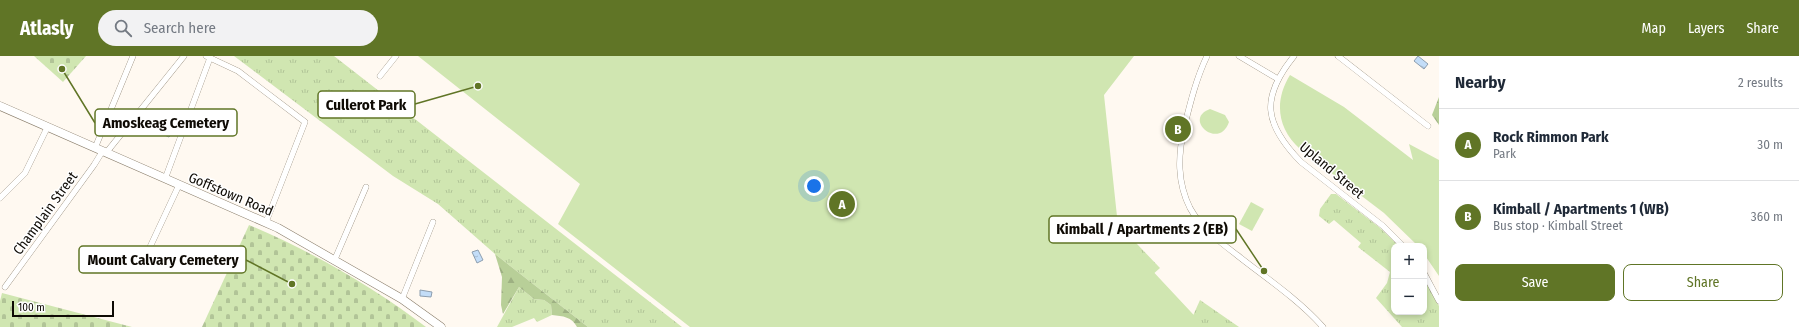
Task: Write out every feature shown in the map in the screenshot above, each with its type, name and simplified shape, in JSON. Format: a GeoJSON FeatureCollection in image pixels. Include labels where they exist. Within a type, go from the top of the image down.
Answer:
{"type":"FeatureCollection","features":[{"type":"Feature","properties":{"kind":"main road","name":"Goffstown Road"},"geometry":{"type":"LineString","coordinates":[[0,106],[47,128],[266,222],[335,259],[402,299],[441,327]]}},
{"type":"Feature","properties":{"kind":"street"},"geometry":{"type":"LineString","coordinates":[[101,151],[133,56]]}},
{"type":"Feature","properties":{"kind":"street"},"geometry":{"type":"LineString","coordinates":[[101,151],[184,56]]}},
{"type":"Feature","properties":{"kind":"street"},"geometry":{"type":"LineString","coordinates":[[380,76],[396,56]]}},
{"type":"Feature","properties":{"kind":"street"},"geometry":{"type":"LineString","coordinates":[[1207,56],[1189,107],[1180,154],[1179,170],[1187,201],[1194,215],[1210,233],[1310,312],[1323,327]]}},
{"type":"Feature","properties":{"kind":"street"},"geometry":{"type":"LineString","coordinates":[[1239,56],[1278,79]]}},
{"type":"Feature","properties":{"kind":"street","name":"Upland Street"},"geometry":{"type":"LineString","coordinates":[[1294,56],[1278,79],[1273,89],[1269,105],[1272,122],[1280,137],[1301,162],[1383,226],[1400,243]]}},
{"type":"Feature","properties":{"kind":"street"},"geometry":{"type":"LineString","coordinates":[[1338,56],[1428,126]]}},
{"type":"Feature","properties":{"kind":"street"},"geometry":{"type":"LineString","coordinates":[[164,179],[208,57],[238,71],[305,122],[266,222]]}},
{"type":"Feature","properties":{"kind":"street"},"geometry":{"type":"LineString","coordinates":[[0,198],[25,173],[47,128]]}},
{"type":"Feature","properties":{"kind":"street","name":"Champlain Street"},"geometry":{"type":"LineString","coordinates":[[5,287],[94,165],[101,151]]}},
{"type":"Feature","properties":{"kind":"street"},"geometry":{"type":"LineString","coordinates":[[150,248],[179,185]]}},
{"type":"Feature","properties":{"kind":"street"},"geometry":{"type":"LineString","coordinates":[[335,259],[366,187]]}},
{"type":"Feature","properties":{"kind":"street"},"geometry":{"type":"LineString","coordinates":[[402,299],[433,222]]}},
{"type":"Feature","properties":{"kind":"street"},"geometry":{"type":"LineString","coordinates":[[1427,279],[1439,301]]}},
{"type":"Feature","properties":{"kind":"green space"},"geometry":{"type":"Polygon","coordinates":[[[34,56],[86,56],[63,82],[34,56]]]}},
{"type":"Feature","properties":{"kind":"green space"},"geometry":{"type":"Polygon","coordinates":[[[234,56],[334,56],[682,327],[588,327],[495,254],[438,204],[393,176],[234,56]]]}},
{"type":"Feature","properties":{"kind":"green space"},"geometry":{"type":"Polygon","coordinates":[[[418,56],[1134,56],[1104,95],[1119,235],[1205,327],[690,327],[558,224],[580,184],[418,56]]]}},
{"type":"Feature","properties":{"kind":"green space"},"geometry":{"type":"Polygon","coordinates":[[[1290,75],[1344,107],[1413,160],[1409,144],[1439,160],[1439,276],[1427,258],[1427,243],[1415,243],[1384,213],[1300,149],[1292,141],[1286,132],[1280,114],[1280,104],[1285,85],[1290,75]]]}},
{"type":"Feature","properties":{"kind":"green space"},"geometry":{"type":"Polygon","coordinates":[[[1439,97],[1439,125],[1432,115],[1439,97]]]}},
{"type":"Feature","properties":{"kind":"green space"},"geometry":{"type":"Polygon","coordinates":[[[1210,109],[1225,115],[1229,122],[1224,130],[1218,134],[1205,130],[1201,125],[1200,119],[1202,114],[1210,109]]]}},
{"type":"Feature","properties":{"kind":"green space"},"geometry":{"type":"Polygon","coordinates":[[[1331,194],[1336,194],[1379,227],[1396,243],[1391,243],[1391,315],[1376,298],[1387,283],[1390,272],[1358,247],[1361,243],[1334,220],[1329,224],[1319,216],[1320,209],[1331,194]]]}},
{"type":"Feature","properties":{"kind":"green space"},"geometry":{"type":"Polygon","coordinates":[[[1251,202],[1264,209],[1252,231],[1239,224],[1251,202]]]}},
{"type":"Feature","properties":{"kind":"green space"},"geometry":{"type":"Polygon","coordinates":[[[1115,221],[1160,268],[1141,285],[1120,267],[1115,221]]]}},
{"type":"Feature","properties":{"kind":"green space"},"geometry":{"type":"Polygon","coordinates":[[[249,225],[295,246],[340,270],[384,297],[426,327],[202,327],[249,225]]]}},
{"type":"Feature","properties":{"kind":"green space"},"geometry":{"type":"Polygon","coordinates":[[[495,254],[588,327],[577,327],[570,319],[552,315],[551,305],[544,300],[534,299],[519,287],[503,314],[501,305],[502,277],[495,254]]]}},
{"type":"Feature","properties":{"kind":"green space"},"geometry":{"type":"Polygon","coordinates":[[[1427,284],[1439,306],[1439,327],[1402,327],[1391,315],[1427,315],[1427,284]]]}},
{"type":"Feature","properties":{"kind":"green space"},"geometry":{"type":"Polygon","coordinates":[[[519,287],[534,299],[544,300],[551,305],[552,315],[537,322],[534,318],[512,327],[497,327],[519,287]]]}},
{"type":"Feature","properties":{"kind":"green space"},"geometry":{"type":"Polygon","coordinates":[[[2,293],[132,327],[0,327],[0,301],[2,293]]]}},
{"type":"Feature","properties":{"kind":"green space"},"geometry":{"type":"Polygon","coordinates":[[[1200,300],[1239,327],[1188,327],[1200,300]]]}},
{"type":"Feature","properties":{"kind":"water"},"geometry":{"type":"Polygon","coordinates":[[[1418,56],[1428,64],[1424,69],[1414,61],[1418,56]]]}},
{"type":"Feature","properties":{"kind":"water"},"geometry":{"type":"Polygon","coordinates":[[[162,130],[170,130],[173,133],[169,137],[160,133],[162,130]]]}},
{"type":"Feature","properties":{"kind":"water"},"geometry":{"type":"Polygon","coordinates":[[[478,250],[483,260],[477,263],[472,252],[478,250]]]}},
{"type":"Feature","properties":{"kind":"water"},"geometry":{"type":"Polygon","coordinates":[[[420,290],[432,292],[431,297],[420,296],[420,290]]]}},
{"type":"Feature","properties":{"kind":"place","name":"Amoskeag Cemetery"},"geometry":{"type":"Point","coordinates":[62,69]}},
{"type":"Feature","properties":{"kind":"place","name":"Cullerot Park"},"geometry":{"type":"Point","coordinates":[478,86]}},
{"type":"Feature","properties":{"kind":"place","name":"Kimball / Apartments 1 (WB)"},"geometry":{"type":"Point","coordinates":[1178,129]}},
{"type":"Feature","properties":{"kind":"place","name":"Rock Rimmon Park"},"geometry":{"type":"Point","coordinates":[842,204]}},
{"type":"Feature","properties":{"kind":"place","name":"Kimball / Apartments 2 (EB)"},"geometry":{"type":"Point","coordinates":[1264,271]}},
{"type":"Feature","properties":{"kind":"place","name":"Mount Calvary Cemetery"},"geometry":{"type":"Point","coordinates":[292,284]}}]}
